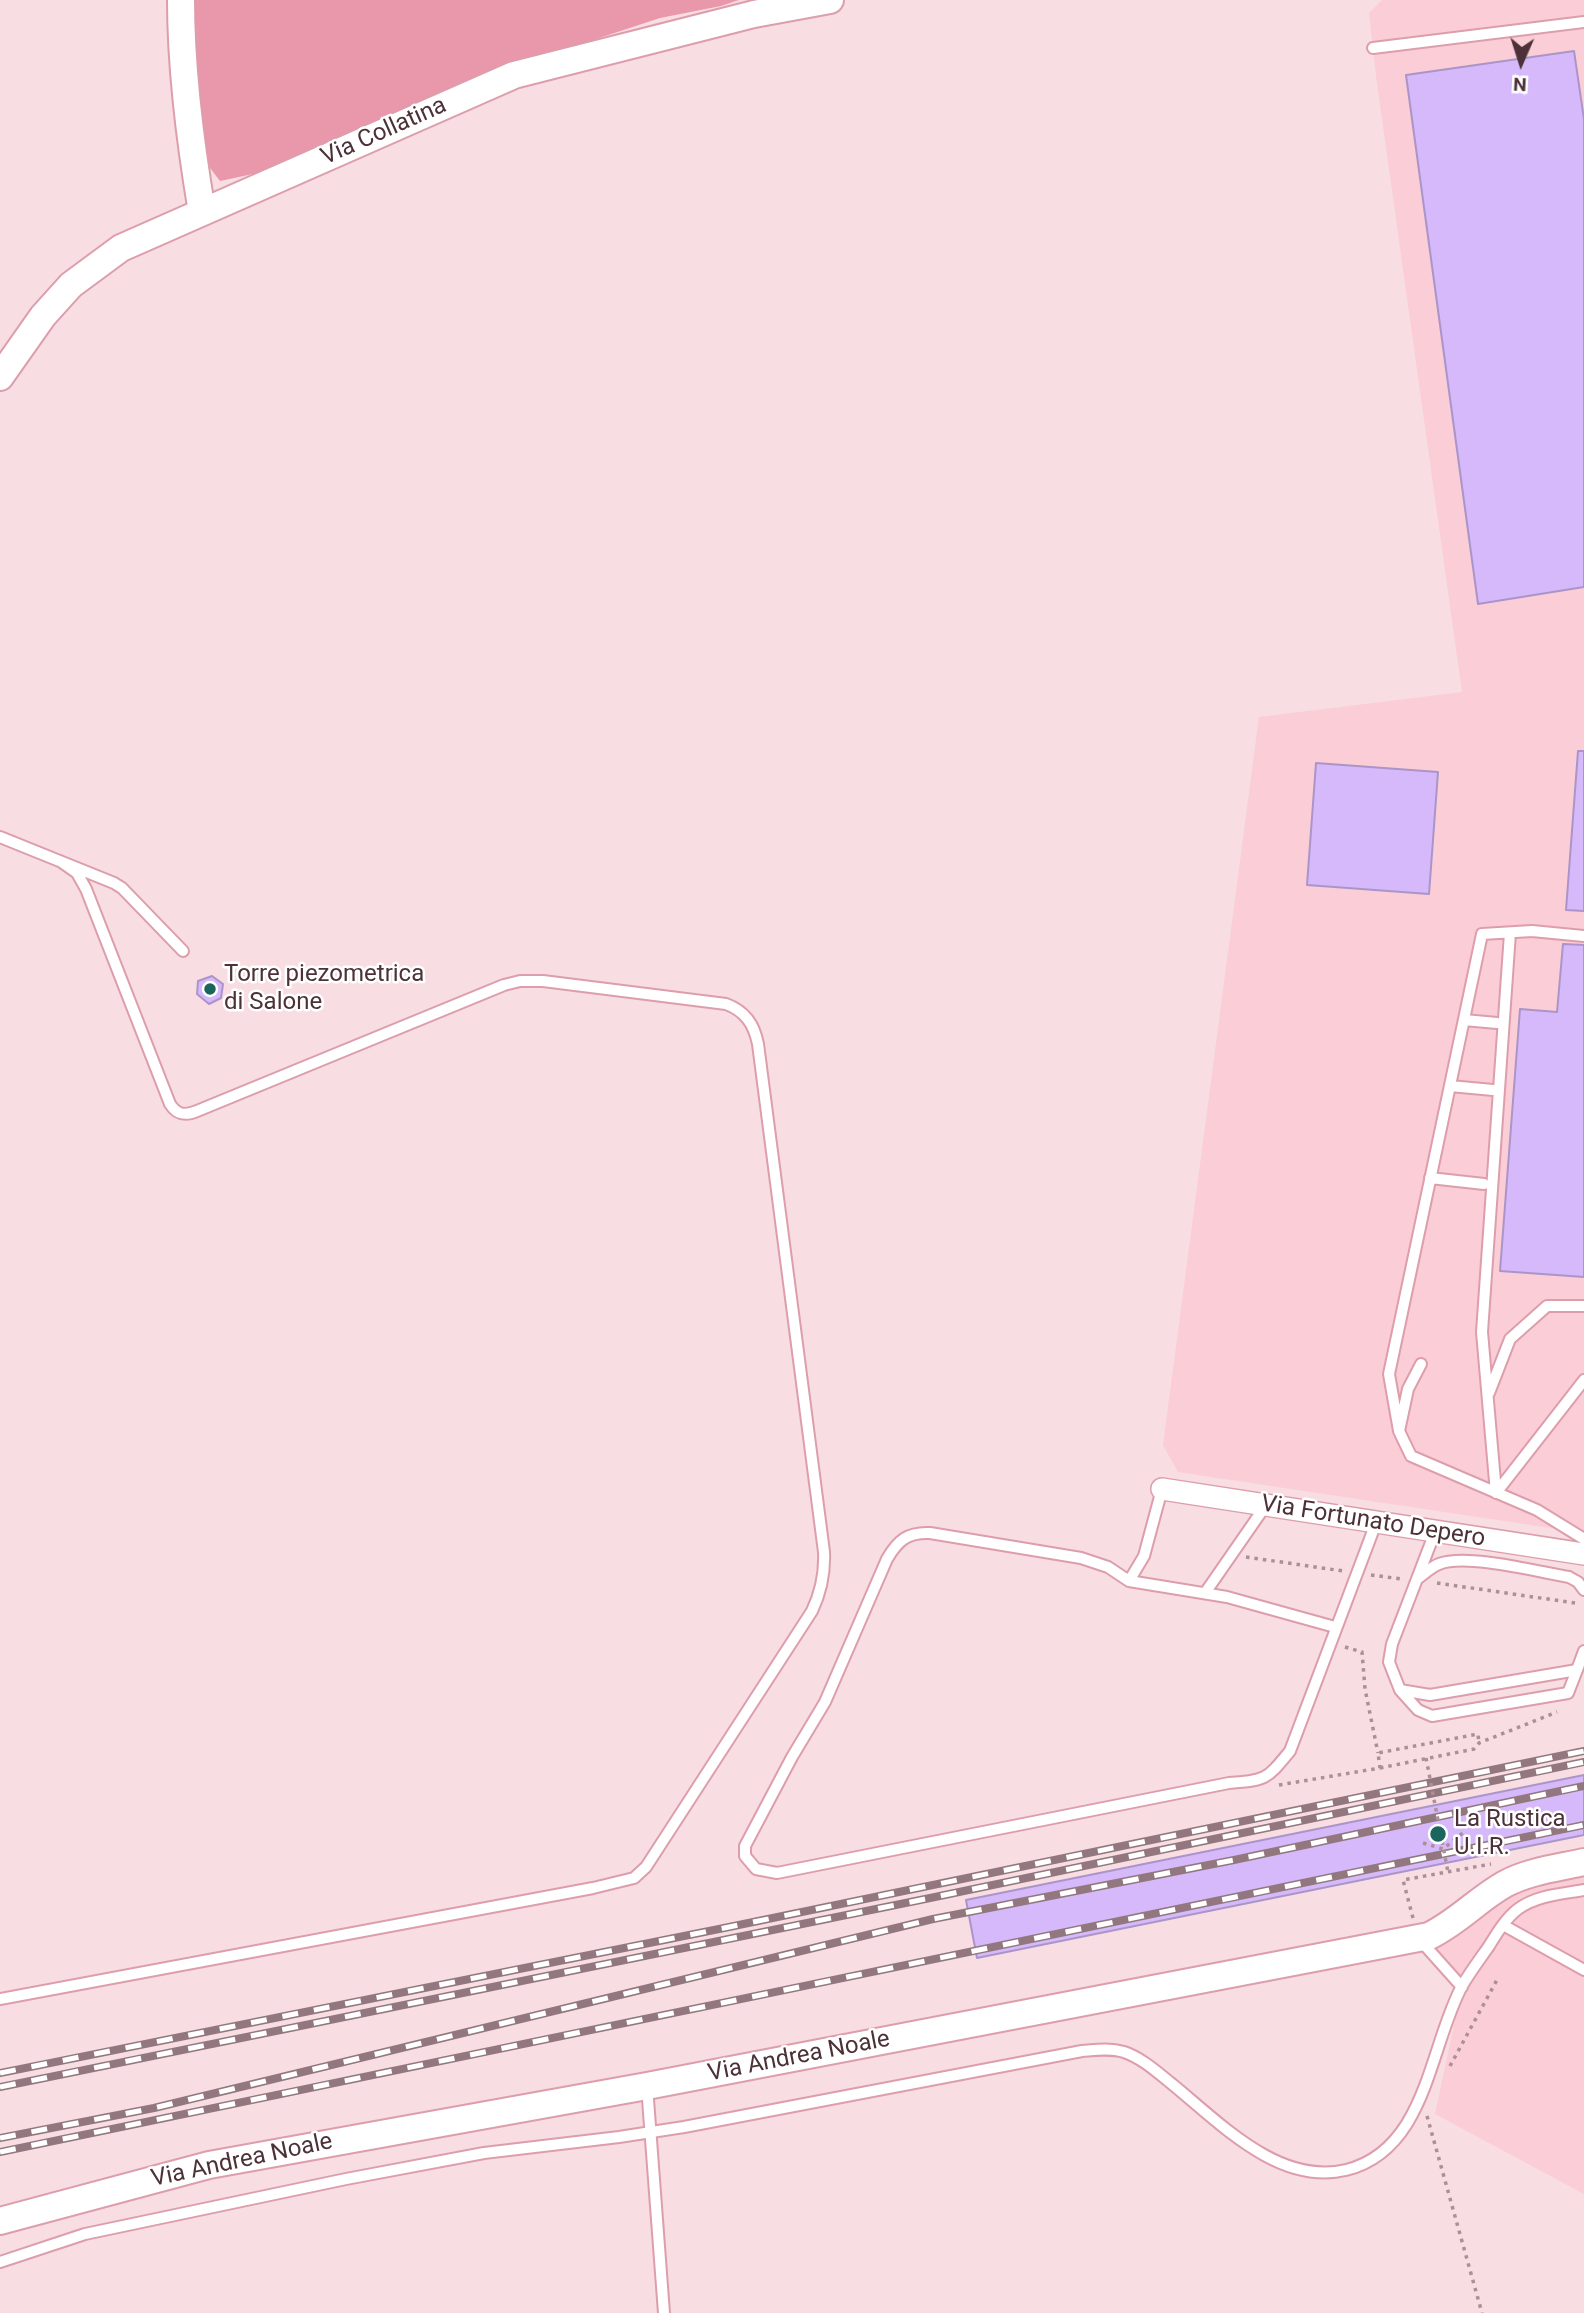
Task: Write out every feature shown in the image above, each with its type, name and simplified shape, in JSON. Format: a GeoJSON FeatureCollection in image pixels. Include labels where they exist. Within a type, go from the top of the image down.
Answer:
{"type":"FeatureCollection","features":[{"type":"Feature","properties":{"kind":"street"},"geometry":{"type":"LineString","coordinates":[[181,0],[181,53],[188,126],[202,212]]}},
{"type":"Feature","properties":{"kind":"street","name":"Via Collatina"},"geometry":{"type":"LineString","coordinates":[[0,377],[43,316],[71,285],[121,248],[513,75],[754,14],[830,0]]}},
{"type":"Feature","properties":{"kind":"street","name":"Via Fortunato Depero"},"geometry":{"type":"LineString","coordinates":[[1162,1489],[1584,1554]]}},
{"type":"Feature","properties":{"kind":"street","name":"Via Andrea Noale"},"geometry":{"type":"LineString","coordinates":[[0,2221],[209,2165],[648,2086],[1429,1936],[1449,1926],[1505,1884],[1530,1874],[1584,1862]]}},
{"type":"Feature","properties":{"kind":"lane"},"geometry":{"type":"LineString","coordinates":[[1373,48],[1584,22]]}},
{"type":"Feature","properties":{"kind":"lane"},"geometry":{"type":"LineString","coordinates":[[0,837],[122,888],[183,951]]}},
{"type":"Feature","properties":{"kind":"lane"},"geometry":{"type":"LineString","coordinates":[[0,1999],[593,1888],[634,1878],[646,1867],[812,1611],[819,1597],[824,1562],[758,1044],[756,1032],[745,1014],[726,1004],[543,981],[520,981],[504,985],[185,1115],[174,1110],[170,1104],[86,889],[77,873],[60,861]]}},
{"type":"Feature","properties":{"kind":"lane"},"geometry":{"type":"LineString","coordinates":[[1584,936],[1532,931],[1482,934],[1389,1374],[1399,1431],[1411,1456],[1537,1510],[1584,1539]]}},
{"type":"Feature","properties":{"kind":"lane"},"geometry":{"type":"LineString","coordinates":[[1496,1493],[1482,1332],[1510,933]]}},
{"type":"Feature","properties":{"kind":"lane"},"geometry":{"type":"LineString","coordinates":[[1464,1020],[1497,1023]]}},
{"type":"Feature","properties":{"kind":"lane"},"geometry":{"type":"LineString","coordinates":[[1450,1086],[1493,1090]]}},
{"type":"Feature","properties":{"kind":"lane"},"geometry":{"type":"LineString","coordinates":[[1430,1178],[1484,1184]]}},
{"type":"Feature","properties":{"kind":"lane"},"geometry":{"type":"LineString","coordinates":[[1488,1397],[1510,1339],[1548,1306],[1584,1306]]}},
{"type":"Feature","properties":{"kind":"lane"},"geometry":{"type":"LineString","coordinates":[[1399,1431],[1408,1390],[1421,1364]]}},
{"type":"Feature","properties":{"kind":"lane"},"geometry":{"type":"LineString","coordinates":[[1496,1493],[1584,1380]]}},
{"type":"Feature","properties":{"kind":"lane"},"geometry":{"type":"LineString","coordinates":[[1129,1581],[1144,1556],[1162,1489]]}},
{"type":"Feature","properties":{"kind":"lane"},"geometry":{"type":"LineString","coordinates":[[1205,1593],[1266,1505]]}},
{"type":"Feature","properties":{"kind":"lane"},"geometry":{"type":"LineString","coordinates":[[1335,1627],[1265,1606],[1129,1581],[1108,1567],[1081,1558],[930,1532],[919,1532],[903,1538],[887,1559],[825,1702],[792,1757],[745,1846],[745,1856],[748,1862],[761,1871],[776,1872],[1229,1783],[1262,1780],[1276,1769],[1290,1751],[1376,1523]]}},
{"type":"Feature","properties":{"kind":"lane"},"geometry":{"type":"LineString","coordinates":[[1435,1532],[1392,1644],[1389,1661],[1400,1690],[1418,1710],[1432,1716],[1568,1693],[1584,1651]]}},
{"type":"Feature","properties":{"kind":"lane"},"geometry":{"type":"LineString","coordinates":[[1415,1580],[1439,1564],[1456,1560],[1476,1561],[1569,1577],[1578,1582],[1584,1590]]}},
{"type":"Feature","properties":{"kind":"lane"},"geometry":{"type":"LineString","coordinates":[[1400,1690],[1430,1695],[1577,1670]]}},
{"type":"Feature","properties":{"kind":"lane"},"geometry":{"type":"LineString","coordinates":[[0,2262],[85,2234],[346,2179],[484,2153],[651,2132],[1104,2049],[1124,2052],[1149,2065],[1239,2138],[1278,2162],[1314,2173],[1346,2170],[1379,2157],[1400,2137],[1427,2080],[1462,1987],[1503,1925],[1518,1909],[1536,1899],[1584,1890]]}},
{"type":"Feature","properties":{"kind":"lane"},"geometry":{"type":"LineString","coordinates":[[1503,1925],[1584,1970]]}},
{"type":"Feature","properties":{"kind":"lane"},"geometry":{"type":"LineString","coordinates":[[1418,1938],[1462,1987]]}},
{"type":"Feature","properties":{"kind":"lane"},"geometry":{"type":"LineString","coordinates":[[648,2086],[664,2313]]}},
{"type":"Feature","properties":{"kind":"path"},"geometry":{"type":"LineString","coordinates":[[1330,1643],[1362,1652],[1365,1689],[1380,1768]]}},
{"type":"Feature","properties":{"kind":"path"},"geometry":{"type":"LineString","coordinates":[[1262,1780],[1264,1787],[1474,1749],[1479,1743],[1561,1710]]}},
{"type":"Feature","properties":{"kind":"path"},"geometry":{"type":"LineString","coordinates":[[1378,1754],[1478,1734],[1479,1743]]}},
{"type":"Feature","properties":{"kind":"path"},"geometry":{"type":"LineString","coordinates":[[1426,1758],[1448,1872]]}},
{"type":"Feature","properties":{"kind":"path"},"geometry":{"type":"LineString","coordinates":[[1443,1849],[1464,1832]]}},
{"type":"Feature","properties":{"kind":"path"},"geometry":{"type":"LineString","coordinates":[[1423,1843],[1443,1849]]}},
{"type":"Feature","properties":{"kind":"path"},"geometry":{"type":"LineString","coordinates":[[1418,1938],[1403,1880],[1497,1863]]}},
{"type":"Feature","properties":{"kind":"path"},"geometry":{"type":"LineString","coordinates":[[1446,2073],[1498,1978]]}},
{"type":"Feature","properties":{"kind":"path"},"geometry":{"type":"LineString","coordinates":[[1426,2108],[1482,2313]]}},
{"type":"Feature","properties":{"kind":"shaded area"},"geometry":{"type":"Polygon","coordinates":[[[189,0],[739,0],[660,18],[502,70],[281,168],[220,181],[204,160],[189,0]]]}},
{"type":"Feature","properties":{"kind":"shaded area"},"geometry":{"type":"Polygon","coordinates":[[[1382,0],[1584,0],[1584,1533],[1178,1472],[1163,1445],[1259,717],[1462,692],[1376,76],[1369,13],[1382,0]]]}},
{"type":"Feature","properties":{"kind":"shaded area"},"geometry":{"type":"Polygon","coordinates":[[[1584,1862],[1584,2194],[1435,2114],[1462,1987],[1418,1938],[1505,1884],[1584,1862]]]}},
{"type":"Feature","properties":{"kind":"building"},"geometry":{"type":"Polygon","coordinates":[[[1574,51],[1584,119],[1584,587],[1478,604],[1406,75],[1574,51]]]}},
{"type":"Feature","properties":{"kind":"building"},"geometry":{"type":"Polygon","coordinates":[[[1578,751],[1584,751],[1584,911],[1566,910],[1578,751]]]}},
{"type":"Feature","properties":{"kind":"building"},"geometry":{"type":"Polygon","coordinates":[[[1316,763],[1438,772],[1429,894],[1307,885],[1316,763]]]}},
{"type":"Feature","properties":{"kind":"building"},"geometry":{"type":"Polygon","coordinates":[[[1563,944],[1584,945],[1584,1277],[1500,1271],[1520,1009],[1557,1012],[1563,944]]]}},
{"type":"Feature","properties":{"kind":"building","name":"Torre piezometrica di Salone"},"geometry":{"type":"Polygon","coordinates":[[[212,976],[223,984],[221,998],[209,1004],[197,994],[198,981],[212,976]]]}},
{"type":"Feature","properties":{"kind":"building"},"geometry":{"type":"Polygon","coordinates":[[[1584,1775],[1584,1835],[977,1958],[966,1900],[1584,1775]]]}},
{"type":"Feature","properties":{"kind":"railway"},"geometry":{"type":"LineString","coordinates":[[0,2073],[729,1927],[1584,1751]]}},
{"type":"Feature","properties":{"kind":"railway"},"geometry":{"type":"LineString","coordinates":[[0,2087],[1584,1762]]}},
{"type":"Feature","properties":{"kind":"railway"},"geometry":{"type":"LineString","coordinates":[[0,2138],[154,2108],[933,1919],[1234,1860],[1584,1786]]}},
{"type":"Feature","properties":{"kind":"railway"},"geometry":{"type":"LineString","coordinates":[[0,2152],[1584,1825]]}},
{"type":"Feature","properties":{"kind":"place","name":"Torre piezometrica di Salone"},"geometry":{"type":"Point","coordinates":[210,989]}},
{"type":"Feature","properties":{"kind":"place","name":"La Rustica U.I.R."},"geometry":{"type":"Point","coordinates":[1438,1834]}}]}
